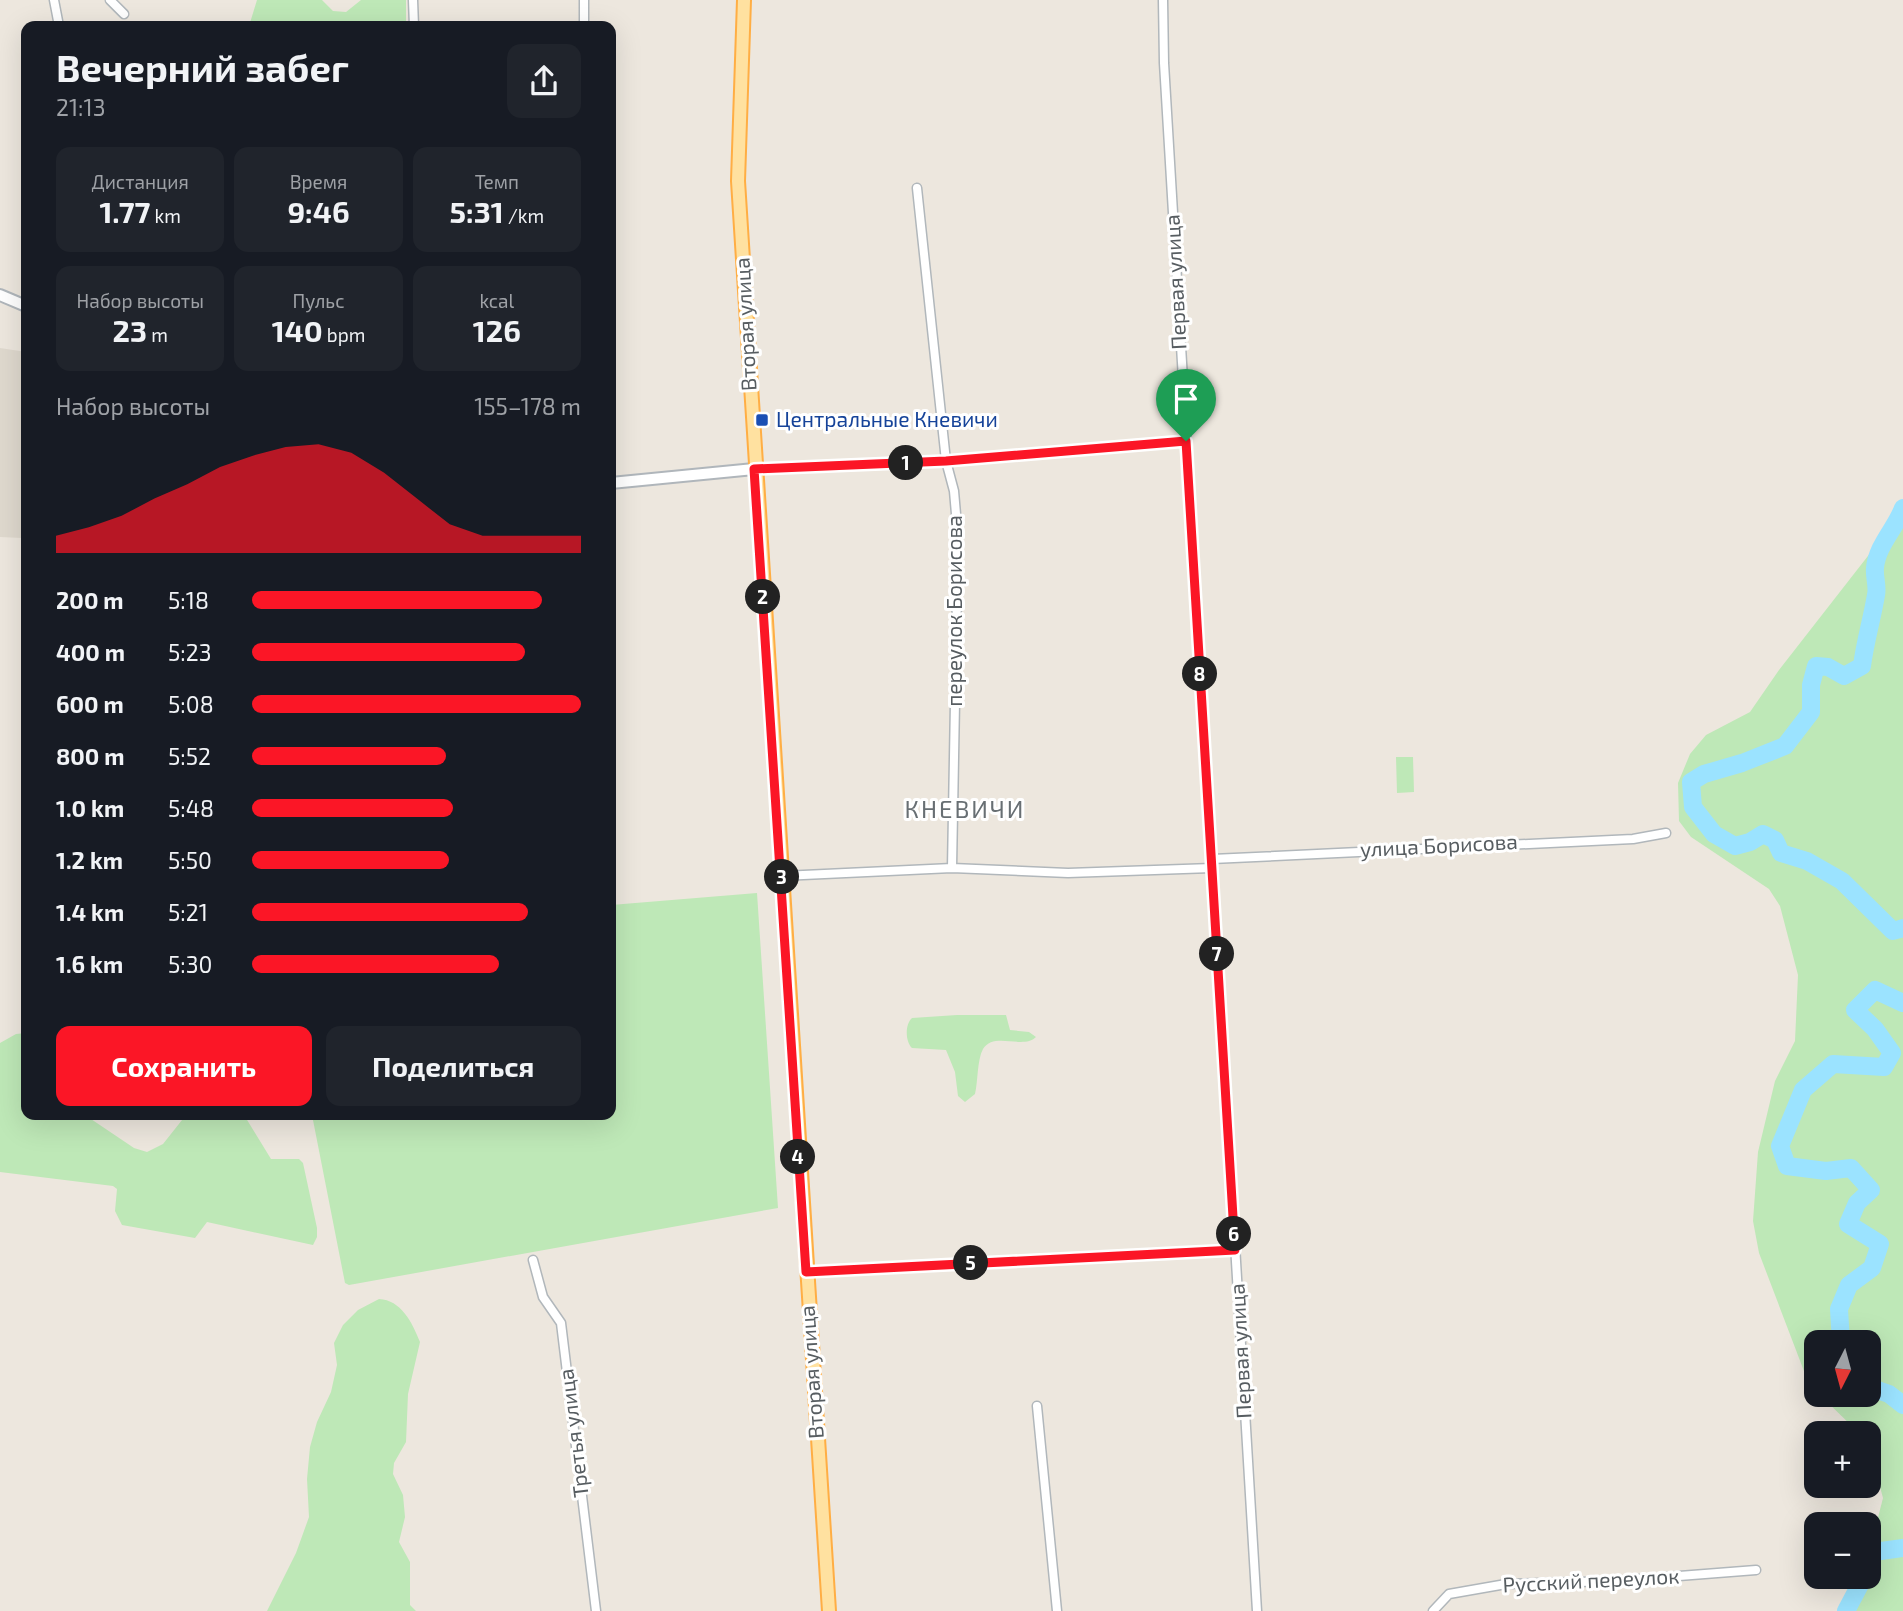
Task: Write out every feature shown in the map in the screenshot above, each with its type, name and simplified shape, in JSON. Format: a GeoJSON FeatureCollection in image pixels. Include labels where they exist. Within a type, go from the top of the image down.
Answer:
{"type":"FeatureCollection","features":[{"type":"Feature","properties":{"kind":"main road","name":"Вторая улица"},"geometry":{"type":"LineString","coordinates":[[744,0],[738,181],[754,469],[829,1611]]}},
{"type":"Feature","properties":{"kind":"street"},"geometry":{"type":"LineString","coordinates":[[54,0],[58,21]]}},
{"type":"Feature","properties":{"kind":"street"},"geometry":{"type":"LineString","coordinates":[[110,0],[124,14]]}},
{"type":"Feature","properties":{"kind":"street"},"geometry":{"type":"LineString","coordinates":[[413,0],[414,21]]}},
{"type":"Feature","properties":{"kind":"street"},"geometry":{"type":"LineString","coordinates":[[583,0],[584,21]]}},
{"type":"Feature","properties":{"kind":"street","name":"Первая улица"},"geometry":{"type":"LineString","coordinates":[[1163,0],[1164,63],[1186,441],[1257,1611]]}},
{"type":"Feature","properties":{"kind":"street","name":"переулок Борисова"},"geometry":{"type":"LineString","coordinates":[[916,187],[946,461],[954,491],[958,537],[952,868]]}},
{"type":"Feature","properties":{"kind":"street"},"geometry":{"type":"LineString","coordinates":[[0,295],[21,304]]}},
{"type":"Feature","properties":{"kind":"street"},"geometry":{"type":"LineString","coordinates":[[616,482],[754,469],[946,461],[1186,441]]}},
{"type":"Feature","properties":{"kind":"street","name":"улица Борисова"},"geometry":{"type":"LineString","coordinates":[[1212,863],[1465,845],[1633,839],[1666,834]]}},
{"type":"Feature","properties":{"kind":"street"},"geometry":{"type":"LineString","coordinates":[[782,876],[952,868],[1068,873],[1212,863]]}},
{"type":"Feature","properties":{"kind":"street"},"geometry":{"type":"LineString","coordinates":[[806,1272],[1235,1250]]}},
{"type":"Feature","properties":{"kind":"street","name":"Третья улица"},"geometry":{"type":"LineString","coordinates":[[533,1260],[543,1297],[561,1323],[596,1611]]}},
{"type":"Feature","properties":{"kind":"street"},"geometry":{"type":"LineString","coordinates":[[1037,1406],[1057,1611]]}},
{"type":"Feature","properties":{"kind":"street","name":"Русский переулок"},"geometry":{"type":"LineString","coordinates":[[1433,1611],[1449,1594],[1506,1584],[1615,1581],[1756,1570]]}},
{"type":"Feature","properties":{"kind":"shaded area"},"geometry":{"type":"Polygon","coordinates":[[[0,348],[21,351],[21,538],[0,537],[0,348]]]}},
{"type":"Feature","properties":{"kind":"green space"},"geometry":{"type":"Polygon","coordinates":[[[257,0],[322,0],[333,11],[346,12],[361,0],[406,0],[406,21],[251,21],[257,0]]]}},
{"type":"Feature","properties":{"kind":"green space"},"geometry":{"type":"Polygon","coordinates":[[[1903,511],[1903,1611],[1840,1611],[1851,1589],[1881,1589],[1881,1421],[1847,1421],[1832,1407],[1881,1407],[1881,1330],[1804,1330],[1804,1371],[1759,1253],[1753,1221],[1758,1152],[1775,1081],[1795,1041],[1798,975],[1780,906],[1769,889],[1691,837],[1679,821],[1678,783],[1690,754],[1706,735],[1750,712],[1779,670],[1903,511]]]}},
{"type":"Feature","properties":{"kind":"green space"},"geometry":{"type":"Polygon","coordinates":[[[1396,757],[1413,757],[1414,792],[1397,793],[1396,757]]]}},
{"type":"Feature","properties":{"kind":"green space"},"geometry":{"type":"Polygon","coordinates":[[[757,893],[778,1208],[349,1285],[345,1283],[313,1120],[616,1120],[616,905],[757,893]]]}},
{"type":"Feature","properties":{"kind":"green space"},"geometry":{"type":"Polygon","coordinates":[[[1006,1015],[1010,1030],[1029,1032],[1036,1037],[1024,1042],[994,1041],[988,1044],[980,1059],[975,1094],[965,1102],[958,1096],[955,1072],[946,1050],[912,1048],[907,1037],[908,1024],[912,1018],[1006,1015]]]}},
{"type":"Feature","properties":{"kind":"green space"},"geometry":{"type":"Polygon","coordinates":[[[21,1034],[21,1120],[92,1120],[134,1148],[147,1152],[163,1144],[182,1120],[247,1120],[271,1159],[299,1159],[303,1163],[317,1228],[313,1245],[207,1222],[195,1238],[122,1225],[115,1211],[117,1189],[113,1186],[0,1172],[0,1043],[21,1034]]]}},
{"type":"Feature","properties":{"kind":"green space"},"geometry":{"type":"Polygon","coordinates":[[[379,1299],[394,1303],[405,1313],[420,1342],[408,1394],[406,1442],[394,1463],[393,1474],[403,1495],[405,1517],[399,1542],[410,1562],[410,1605],[416,1611],[267,1611],[296,1553],[309,1517],[307,1479],[310,1447],[317,1422],[331,1392],[337,1365],[334,1343],[343,1325],[358,1310],[379,1299]]]}},
{"type":"Feature","properties":{"kind":"waterway"},"geometry":{"type":"LineString","coordinates":[[1903,508],[1876,560],[1876,592],[1862,666],[1844,676],[1828,667],[1816,666],[1811,685],[1811,712],[1785,746],[1704,774],[1691,782],[1693,807],[1714,834],[1735,846],[1750,842],[1763,834],[1775,840],[1781,853],[1807,861],[1842,881],[1893,931],[1903,928]]}},
{"type":"Feature","properties":{"kind":"waterway"},"geometry":{"type":"LineString","coordinates":[[1840,1330],[1839,1309],[1849,1285],[1872,1268],[1880,1244],[1848,1224],[1857,1203],[1871,1190],[1851,1168],[1826,1171],[1787,1166],[1780,1146],[1803,1090],[1833,1064],[1884,1067],[1892,1053],[1875,1029],[1855,1010],[1875,990],[1903,1003]]}},
{"type":"Feature","properties":{"kind":"waterway"},"geometry":{"type":"LineString","coordinates":[[1881,1391],[1903,1405]]}},
{"type":"Feature","properties":{"kind":"waterway"},"geometry":{"type":"LineString","coordinates":[[1881,1551],[1903,1548]]}},
{"type":"Feature","properties":{"kind":"waterway"},"geometry":{"type":"LineString","coordinates":[[1846,1611],[1858,1589]]}},
{"type":"Feature","properties":{"kind":"place","name":"Центральные Кневичи"},"geometry":{"type":"Point","coordinates":[762,420]}},
{"type":"Feature","properties":{"kind":"district","name":"КНЕВИЧИ"},"geometry":{"type":"Point","coordinates":[965,810]}},
{"type":"Feature","properties":{"kind":"route"},"geometry":{"type":"LineString","coordinates":[[1186,441],[1235,1250],[806,1272],[782,867],[754,469],[946,461],[1186,441]]}}]}
